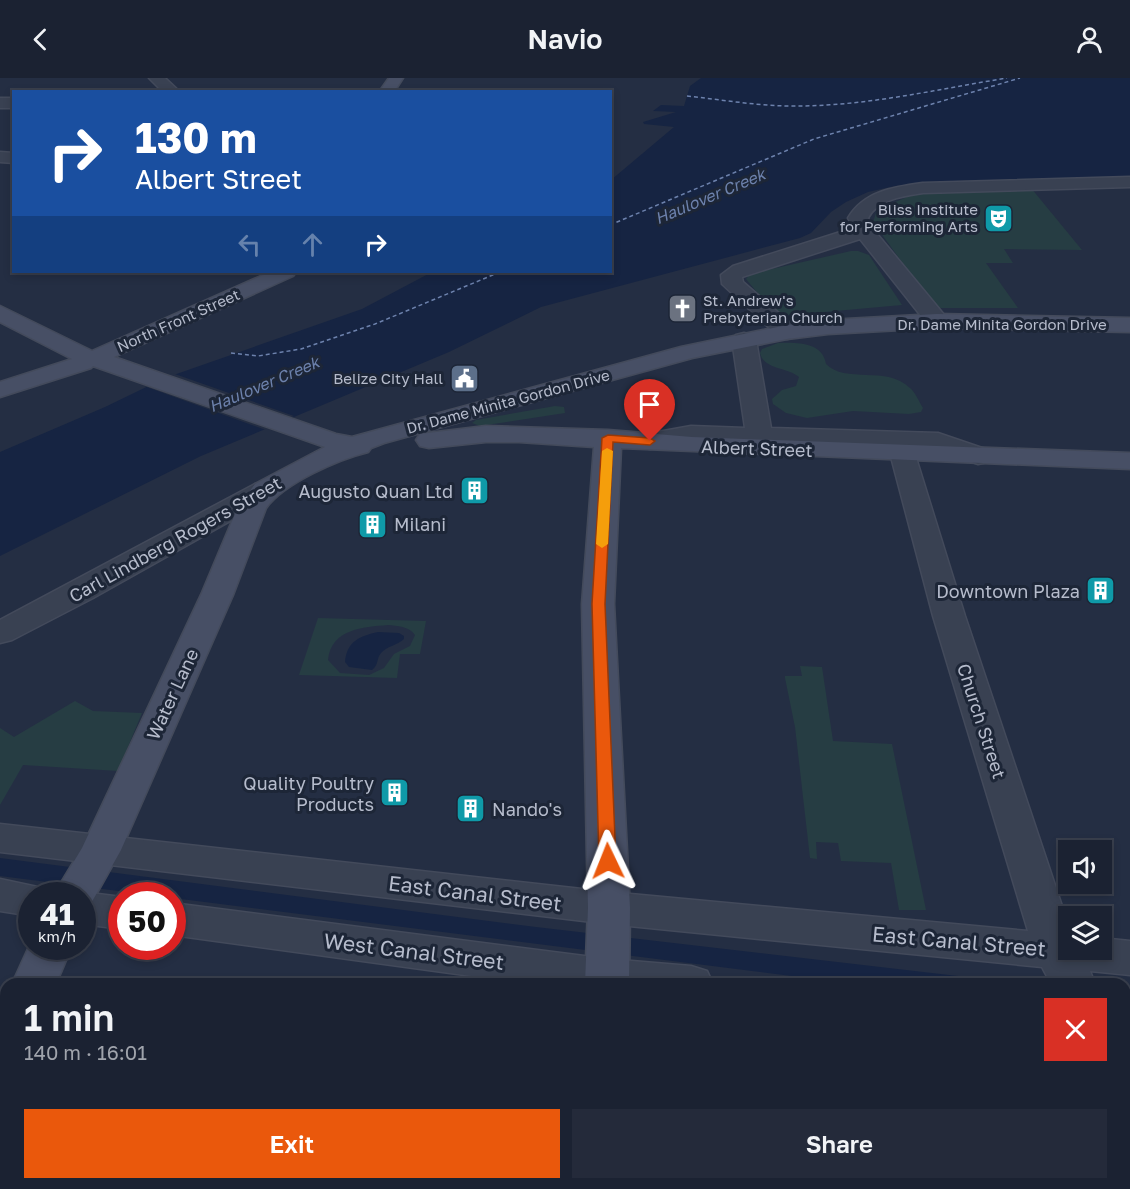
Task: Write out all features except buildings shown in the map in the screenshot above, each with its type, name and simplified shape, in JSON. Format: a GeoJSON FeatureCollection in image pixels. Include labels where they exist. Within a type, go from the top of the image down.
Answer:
{"type":"FeatureCollection","features":[{"type":"Feature","properties":{"kind":"main road","name":"North Front Street"},"geometry":{"type":"LineString","coordinates":[[0,390],[93,358],[284,273]]}},
{"type":"Feature","properties":{"kind":"main road","name":"Albert Street"},"geometry":{"type":"LineString","coordinates":[[0,313],[93,358],[280,424],[350,445],[381,446],[486,434],[608,438],[692,445],[1130,461]]}},
{"type":"Feature","properties":{"kind":"main road","name":"Dr. Dame Minita Gordon Drive"},"geometry":{"type":"LineString","coordinates":[[350,445],[677,355],[787,332],[828,327],[937,321],[1130,325]]}},
{"type":"Feature","properties":{"kind":"main road"},"geometry":{"type":"LineString","coordinates":[[608,438],[598,604],[608,952]]}},
{"type":"Feature","properties":{"kind":"main road","name":"Carl Lindberg Rogers Street"},"geometry":{"type":"LineString","coordinates":[[265,490],[350,445]]}},
{"type":"Feature","properties":{"kind":"main road","name":"Water Lane"},"geometry":{"type":"LineString","coordinates":[[85,882],[217,595],[252,507],[265,490]]}},
{"type":"Feature","properties":{"kind":"main road"},"geometry":{"type":"LineString","coordinates":[[37,978],[44,960]]}},
{"type":"Feature","properties":{"kind":"street"},"geometry":{"type":"LineString","coordinates":[[156,78],[171,90]]}},
{"type":"Feature","properties":{"kind":"street"},"geometry":{"type":"LineString","coordinates":[[787,332],[733,284],[731,275],[862,222],[869,205],[889,196],[916,189],[1130,182]]}},
{"type":"Feature","properties":{"kind":"street"},"geometry":{"type":"LineString","coordinates":[[862,222],[937,321]]}},
{"type":"Feature","properties":{"kind":"street"},"geometry":{"type":"LineString","coordinates":[[744,340],[759,436]]}},
{"type":"Feature","properties":{"kind":"street"},"geometry":{"type":"LineString","coordinates":[[650,441],[691,434],[938,441],[978,456]]}},
{"type":"Feature","properties":{"kind":"street","name":"Church Street"},"geometry":{"type":"LineString","coordinates":[[903,453],[952,627],[1065,968]]}},
{"type":"Feature","properties":{"kind":"street","name":"Carl Lindberg Rogers Street"},"geometry":{"type":"LineString","coordinates":[[0,633],[82,591],[265,490]]}},
{"type":"Feature","properties":{"kind":"street","name":"East Canal Street"},"geometry":{"type":"LineString","coordinates":[[0,838],[85,882]]}},
{"type":"Feature","properties":{"kind":"street","name":"East Canal Street"},"geometry":{"type":"LineString","coordinates":[[96,883],[608,952],[1065,968],[1130,958]]}},
{"type":"Feature","properties":{"kind":"street"},"geometry":{"type":"LineString","coordinates":[[96,891],[108,901]]}},
{"type":"Feature","properties":{"kind":"street"},"geometry":{"type":"LineString","coordinates":[[0,895],[18,898]]}},
{"type":"Feature","properties":{"kind":"street","name":"West Canal Street"},"geometry":{"type":"LineString","coordinates":[[186,920],[608,952],[675,978]]}},
{"type":"Feature","properties":{"kind":"green space"},"geometry":{"type":"Polygon","coordinates":[[[1031,188],[1082,250],[1004,249],[1013,263],[986,263],[1018,308],[935,308],[873,222],[877,210],[916,193],[1031,188]]]}},
{"type":"Feature","properties":{"kind":"green space"},"geometry":{"type":"Polygon","coordinates":[[[851,251],[869,255],[902,305],[780,316],[773,312],[746,279],[750,274],[851,251]]]}},
{"type":"Feature","properties":{"kind":"green space"},"geometry":{"type":"Polygon","coordinates":[[[778,343],[800,343],[814,347],[820,351],[826,364],[834,370],[890,377],[901,381],[912,390],[923,408],[921,412],[909,414],[853,411],[807,418],[786,413],[773,404],[772,399],[782,390],[796,386],[799,377],[766,363],[760,353],[762,349],[778,343]]]}},
{"type":"Feature","properties":{"kind":"green space"},"geometry":{"type":"Polygon","coordinates":[[[555,406],[564,407],[565,413],[480,426],[472,423],[476,420],[555,406]]]}},
{"type":"Feature","properties":{"kind":"green space"},"geometry":{"type":"Polygon","coordinates":[[[318,618],[426,621],[420,654],[400,654],[397,678],[299,675],[318,618]],[[388,625],[359,629],[342,636],[330,650],[328,660],[340,673],[369,675],[384,668],[394,654],[410,646],[415,635],[406,628],[388,625]]]}},
{"type":"Feature","properties":{"kind":"green space"},"geometry":{"type":"Polygon","coordinates":[[[800,666],[822,667],[833,741],[892,744],[926,910],[899,910],[891,863],[841,861],[838,843],[816,842],[817,859],[810,858],[795,727],[785,678],[785,676],[802,676],[800,666]]]}},
{"type":"Feature","properties":{"kind":"green space"},"geometry":{"type":"Polygon","coordinates":[[[75,701],[93,711],[142,713],[118,771],[23,765],[0,805],[0,728],[14,737],[75,701]]]}},
{"type":"Feature","properties":{"kind":"water","name":"Haulover Creek"},"geometry":{"type":"Polygon","coordinates":[[[701,78],[1130,78],[1130,177],[952,181],[895,186],[868,192],[831,212],[811,233],[800,238],[541,307],[449,352],[201,456],[0,556],[0,452],[105,407],[165,378],[362,309],[430,273],[612,273],[612,179],[674,127],[644,124],[643,122],[676,112],[653,111],[661,105],[684,106],[690,86],[701,78]]]}},
{"type":"Feature","properties":{"kind":"water"},"geometry":{"type":"Polygon","coordinates":[[[378,632],[399,633],[404,636],[404,639],[381,653],[372,670],[349,667],[345,662],[348,649],[352,644],[366,635],[378,632]]]}},
{"type":"Feature","properties":{"kind":"water"},"geometry":{"type":"Polygon","coordinates":[[[0,858],[536,927],[975,978],[807,978],[186,900],[186,882],[108,882],[108,890],[96,888],[96,882],[47,882],[0,876],[0,858]]]}},
{"type":"Feature","properties":{"kind":"pier"},"geometry":{"type":"Polygon","coordinates":[[[172,373],[294,416],[266,430],[144,386],[172,373]]]}},
{"type":"Feature","properties":{"kind":"ferry route"},"geometry":{"type":"LineString","coordinates":[[687,96],[773,105],[828,105],[905,96],[1007,78]]}},
{"type":"Feature","properties":{"kind":"ferry route"},"geometry":{"type":"LineString","coordinates":[[612,224],[814,139],[1020,78]]}},
{"type":"Feature","properties":{"kind":"ferry route"},"geometry":{"type":"LineString","coordinates":[[231,353],[258,356],[301,349],[375,324],[498,273]]}},
{"type":"Feature","properties":{"kind":"slow traffic"},"geometry":{"type":"LineString","coordinates":[[602,544],[607,451]]}},
{"type":"Feature","properties":{"kind":"place","name":"Bliss Institute for Performing Arts"},"geometry":{"type":"Point","coordinates":[999,218]}},
{"type":"Feature","properties":{"kind":"place","name":"St. Andrew's Prebyterian Church"},"geometry":{"type":"Point","coordinates":[682,309]}},
{"type":"Feature","properties":{"kind":"place","name":"Belize City Hall"},"geometry":{"type":"Point","coordinates":[464,378]}},
{"type":"Feature","properties":{"kind":"place","name":"Augusto Quan Ltd"},"geometry":{"type":"Point","coordinates":[474,491]}},
{"type":"Feature","properties":{"kind":"place","name":"Milani"},"geometry":{"type":"Point","coordinates":[373,524]}},
{"type":"Feature","properties":{"kind":"place","name":"Downtown Plaza"},"geometry":{"type":"Point","coordinates":[1101,591]}},
{"type":"Feature","properties":{"kind":"place","name":"Quality Poultry Products"},"geometry":{"type":"Point","coordinates":[395,793]}},
{"type":"Feature","properties":{"kind":"place","name":"Nando's"},"geometry":{"type":"Point","coordinates":[471,809]}},
{"type":"Feature","properties":{"kind":"route"},"geometry":{"type":"LineString","coordinates":[[608,861],[598,604],[608,438],[650,441]]}}]}
